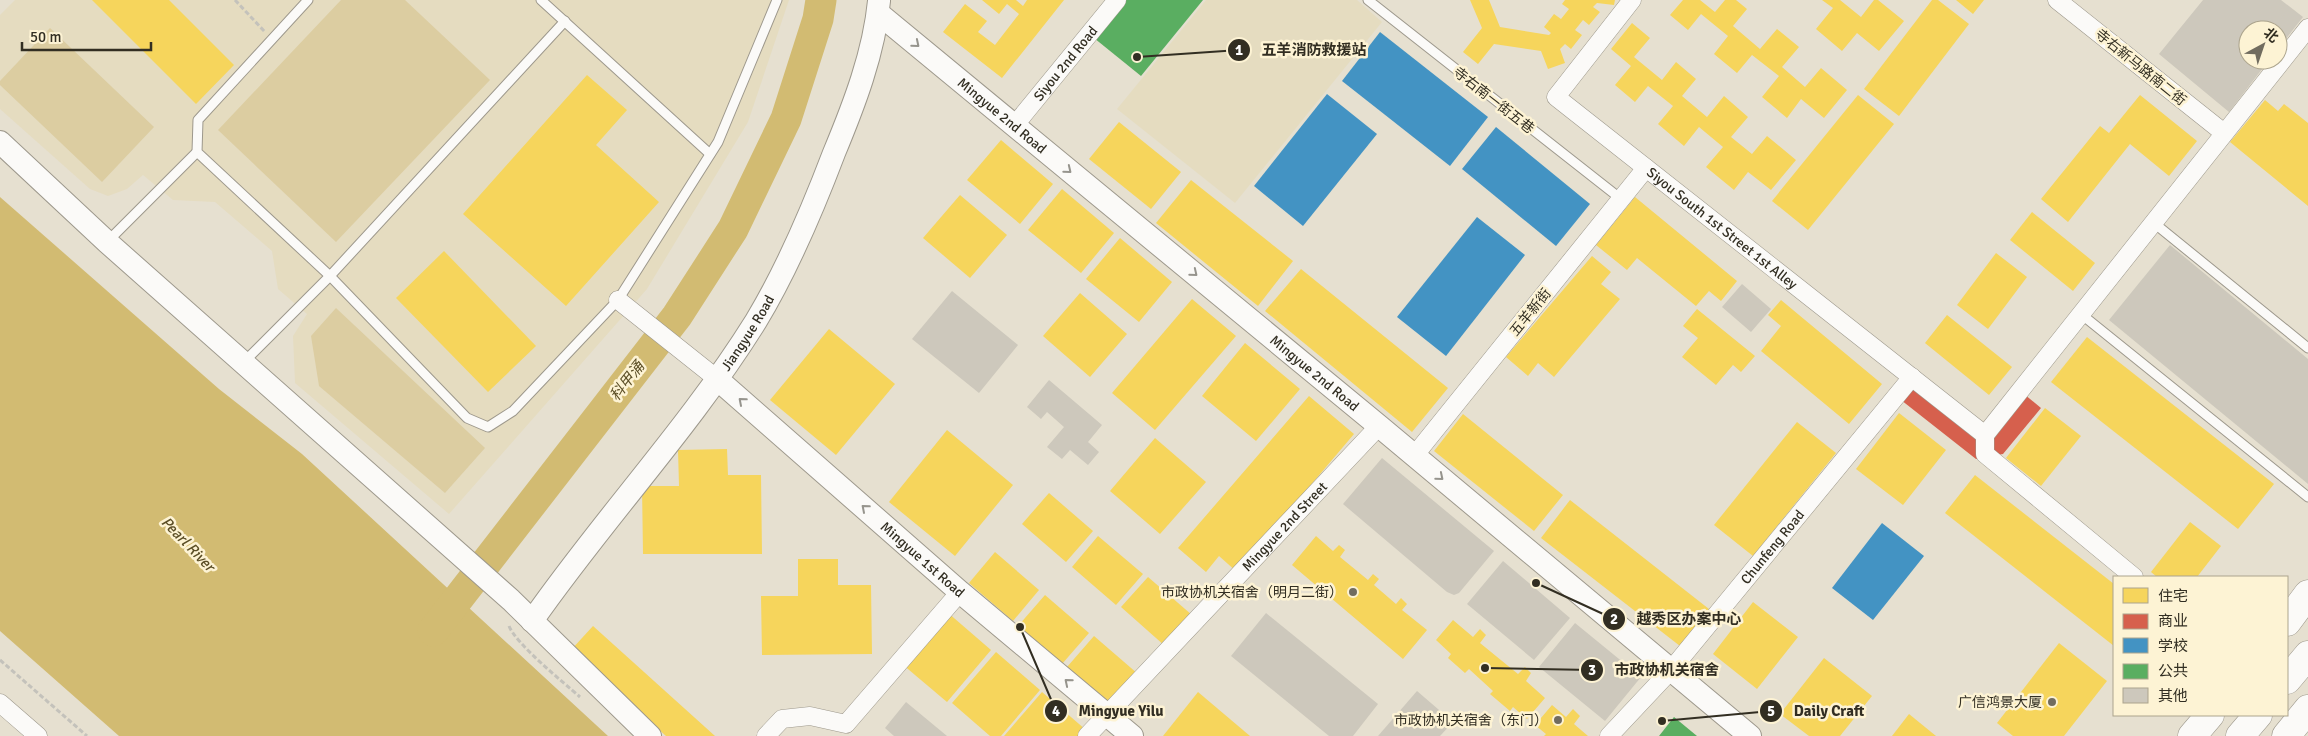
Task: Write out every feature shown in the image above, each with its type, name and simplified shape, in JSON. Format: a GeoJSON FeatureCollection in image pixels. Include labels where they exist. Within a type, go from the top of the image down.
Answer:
{"type":"FeatureCollection","features":[{"type":"Feature","properties":{"kind":"main road"},"geometry":{"type":"LineString","coordinates":[[2288,621],[2308,594]]}},
{"type":"Feature","properties":{"kind":"main road"},"geometry":{"type":"LineString","coordinates":[[2288,679],[2308,655]]}},
{"type":"Feature","properties":{"kind":"main road"},"geometry":{"type":"LineString","coordinates":[[2286,736],[2308,709]]}},
{"type":"Feature","properties":{"kind":"main road"},"geometry":{"type":"LineString","coordinates":[[2192,736],[2209,716]]}},
{"type":"Feature","properties":{"kind":"main road"},"geometry":{"type":"LineString","coordinates":[[2240,736],[2257,716]]}},
{"type":"Feature","properties":{"kind":"street","name":"Siyou 2nd Road"},"geometry":{"type":"LineString","coordinates":[[1014,126],[1117,0]]}},
{"type":"Feature","properties":{"kind":"street","name":"Siyou South 1st Street 1st Alley"},"geometry":{"type":"LineString","coordinates":[[1632,0],[1556,97],[1986,435]]}},
{"type":"Feature","properties":{"kind":"street","name":"寺右新马路南二街"},"geometry":{"type":"LineString","coordinates":[[2057,0],[2224,133]]}},
{"type":"Feature","properties":{"kind":"street","name":"Mingyue 2nd Road"},"geometry":{"type":"LineString","coordinates":[[879,6],[1014,126],[1750,736]]}},
{"type":"Feature","properties":{"kind":"street","name":"Jiangyue Road"},"geometry":{"type":"LineString","coordinates":[[532,621],[716,378],[765,305],[789,260],[808,218],[861,81],[879,6]]}},
{"type":"Feature","properties":{"kind":"street"},"geometry":{"type":"LineString","coordinates":[[2133,576],[1985,454],[1986,435],[2308,28]]}},
{"type":"Feature","properties":{"kind":"street"},"geometry":{"type":"LineString","coordinates":[[0,142],[107,242],[436,531],[511,600],[650,736]]}},
{"type":"Feature","properties":{"kind":"street","name":"五羊新街"},"geometry":{"type":"LineString","coordinates":[[1414,456],[1646,168]]}},
{"type":"Feature","properties":{"kind":"street"},"geometry":{"type":"LineString","coordinates":[[618,300],[716,378]]}},
{"type":"Feature","properties":{"kind":"street","name":"Chunfeng Road"},"geometry":{"type":"LineString","coordinates":[[1609,736],[1671,670],[1912,377]]}},
{"type":"Feature","properties":{"kind":"street","name":"Mingyue 1st Road"},"geometry":{"type":"LineString","coordinates":[[716,378],[960,592],[1132,736]]}},
{"type":"Feature","properties":{"kind":"street","name":"Mingyue 2nd Street"},"geometry":{"type":"LineString","coordinates":[[1087,736],[1378,426]]}},
{"type":"Feature","properties":{"kind":"street"},"geometry":{"type":"LineString","coordinates":[[766,736],[782,719],[810,716],[846,724],[960,592]]}},
{"type":"Feature","properties":{"kind":"street"},"geometry":{"type":"LineString","coordinates":[[0,703],[33,734]]}},
{"type":"Feature","properties":{"kind":"lane"},"geometry":{"type":"LineString","coordinates":[[107,242],[197,152],[198,120],[308,0]]}},
{"type":"Feature","properties":{"kind":"lane"},"geometry":{"type":"LineString","coordinates":[[540,0],[710,154]]}},
{"type":"Feature","properties":{"kind":"lane"},"geometry":{"type":"LineString","coordinates":[[197,152],[330,276],[467,418],[488,426],[513,411],[618,300],[718,142],[777,0]]}},
{"type":"Feature","properties":{"kind":"lane","name":"寺右南一街五巷"},"geometry":{"type":"LineString","coordinates":[[1368,0],[1621,199]]}},
{"type":"Feature","properties":{"kind":"lane"},"geometry":{"type":"LineString","coordinates":[[244,362],[330,276],[565,21]]}},
{"type":"Feature","properties":{"kind":"lane"},"geometry":{"type":"LineString","coordinates":[[2154,223],[2308,348]]}},
{"type":"Feature","properties":{"kind":"lane"},"geometry":{"type":"LineString","coordinates":[[2081,314],[2308,497]]}},
{"type":"Feature","properties":{"kind":"path"},"geometry":{"type":"LineString","coordinates":[[235,0],[272,39]]}},
{"type":"Feature","properties":{"kind":"path"},"geometry":{"type":"LineString","coordinates":[[0,660],[87,736]]}},
{"type":"Feature","properties":{"kind":"shaded area"},"geometry":{"type":"Polygon","coordinates":[[[15,0],[789,0],[748,122],[647,289],[449,514],[295,383],[293,336],[307,314],[278,289],[272,251],[215,202],[173,200],[143,175],[127,189],[108,196],[90,189],[0,109],[0,15],[15,0]]]}},
{"type":"Feature","properties":{"kind":"shaded area"},"geometry":{"type":"Polygon","coordinates":[[[341,0],[405,0],[490,80],[336,242],[218,130],[341,0]]]}},
{"type":"Feature","properties":{"kind":"shaded area"},"geometry":{"type":"Polygon","coordinates":[[[1206,0],[1357,0],[1382,22],[1235,203],[1117,109],[1206,0]]]}},
{"type":"Feature","properties":{"kind":"shaded area"},"geometry":{"type":"Polygon","coordinates":[[[50,28],[154,127],[102,182],[0,85],[0,81],[50,28]]]}},
{"type":"Feature","properties":{"kind":"shaded area"},"geometry":{"type":"Polygon","coordinates":[[[336,308],[485,448],[445,493],[319,386],[311,336],[336,308]]]}},
{"type":"Feature","properties":{"kind":"water","name":"Pearl River"},"geometry":{"type":"Polygon","coordinates":[[[0,197],[219,389],[302,454],[608,736],[119,736],[0,631],[0,197]]]}},
{"type":"Feature","properties":{"kind":"building: 住宅"},"geometry":{"type":"Polygon","coordinates":[[[92,0],[169,0],[234,65],[196,104],[92,0]]]}},
{"type":"Feature","properties":{"kind":"building: 住宅"},"geometry":{"type":"Polygon","coordinates":[[[982,0],[1016,0],[1023,6],[1027,0],[1064,0],[1002,78],[943,32],[965,4],[987,21],[978,32],[995,45],[1019,14],[1007,4],[999,14],[982,0]]]}},
{"type":"Feature","properties":{"kind":"building: 住宅"},"geometry":{"type":"Polygon","coordinates":[[[1141,0],[1198,0],[1165,42],[1129,14],[1141,0]]]}},
{"type":"Feature","properties":{"kind":"building: 住宅"},"geometry":{"type":"Polygon","coordinates":[[[1470,0],[1489,0],[1500,27],[1549,35],[1551,33],[1544,27],[1554,14],[1561,19],[1569,9],[1562,4],[1565,0],[1615,0],[1614,5],[1597,3],[1593,7],[1600,12],[1589,25],[1583,20],[1575,30],[1582,35],[1571,49],[1565,44],[1560,49],[1565,63],[1548,69],[1541,51],[1494,44],[1478,64],[1463,52],[1482,28],[1470,0]]]}},
{"type":"Feature","properties":{"kind":"building: 住宅"},"geometry":{"type":"Polygon","coordinates":[[[1683,0],[1700,0],[1715,12],[1725,0],[1736,0],[1747,9],[1733,26],[1760,49],[1777,29],[1799,47],[1782,67],[1805,87],[1821,68],[1847,90],[1824,118],[1801,99],[1787,118],[1762,97],[1779,76],[1752,55],[1737,73],[1714,54],[1728,36],[1701,14],[1688,30],[1670,15],[1683,0]]]}},
{"type":"Feature","properties":{"kind":"building: 住宅"},"geometry":{"type":"Polygon","coordinates":[[[1822,0],[1840,0],[1861,17],[1874,0],[1878,0],[1904,21],[1879,51],[1857,33],[1842,51],[1816,29],[1833,8],[1822,0]]]}},
{"type":"Feature","properties":{"kind":"building: 住宅"},"geometry":{"type":"Polygon","coordinates":[[[1932,0],[1938,0],[1969,24],[1899,116],[1864,89],[1932,0]]]}},
{"type":"Feature","properties":{"kind":"building: 住宅"},"geometry":{"type":"Polygon","coordinates":[[[1956,0],[1984,0],[1973,14],[1956,0]]]}},
{"type":"Feature","properties":{"kind":"building: 住宅"},"geometry":{"type":"Polygon","coordinates":[[[1632,23],[1650,38],[1634,57],[1662,80],[1676,62],[1696,79],[1682,96],[1707,117],[1724,96],[1748,117],[1731,137],[1752,154],[1767,136],[1796,160],[1771,190],[1748,172],[1734,190],[1706,167],[1723,147],[1699,127],[1684,146],[1658,124],[1673,106],[1648,86],[1635,102],[1615,85],[1631,66],[1611,49],[1632,23]]]}},
{"type":"Feature","properties":{"kind":"building: 住宅"},"geometry":{"type":"Polygon","coordinates":[[[587,75],[627,110],[596,145],[659,202],[566,306],[463,214],[587,75]]]}},
{"type":"Feature","properties":{"kind":"building: 住宅"},"geometry":{"type":"Polygon","coordinates":[[[1858,95],[1894,124],[1808,230],[1772,201],[1858,95]]]}},
{"type":"Feature","properties":{"kind":"building: 住宅"},"geometry":{"type":"Polygon","coordinates":[[[2140,95],[2197,141],[2169,176],[2130,144],[2068,222],[2041,199],[2100,126],[2109,133],[2140,95]]]}},
{"type":"Feature","properties":{"kind":"building: 住宅"},"geometry":{"type":"Polygon","coordinates":[[[2265,100],[2278,111],[2284,104],[2308,123],[2308,206],[2230,142],[2265,100]]]}},
{"type":"Feature","properties":{"kind":"building: 住宅"},"geometry":{"type":"Polygon","coordinates":[[[1119,122],[1181,172],[1151,209],[1089,159],[1119,122]]]}},
{"type":"Feature","properties":{"kind":"building: 住宅"},"geometry":{"type":"Polygon","coordinates":[[[1001,140],[1053,184],[1020,224],[967,180],[1001,140]]]}},
{"type":"Feature","properties":{"kind":"building: 住宅"},"geometry":{"type":"Polygon","coordinates":[[[1191,180],[1293,261],[1258,306],[1156,223],[1191,180]]]}},
{"type":"Feature","properties":{"kind":"building: 住宅"},"geometry":{"type":"Polygon","coordinates":[[[1062,189],[1114,233],[1081,273],[1028,230],[1062,189]]]}},
{"type":"Feature","properties":{"kind":"building: 住宅"},"geometry":{"type":"Polygon","coordinates":[[[960,195],[1007,235],[970,278],[923,238],[960,195]]]}},
{"type":"Feature","properties":{"kind":"building: 住宅"},"geometry":{"type":"Polygon","coordinates":[[[1635,197],[1737,281],[1721,301],[1709,291],[1696,306],[1637,258],[1627,270],[1596,245],[1635,197]]]}},
{"type":"Feature","properties":{"kind":"building: 住宅"},"geometry":{"type":"Polygon","coordinates":[[[2032,212],[2095,263],[2073,291],[2010,240],[2032,212]]]}},
{"type":"Feature","properties":{"kind":"building: 住宅"},"geometry":{"type":"Polygon","coordinates":[[[1120,238],[1172,282],[1139,322],[1086,279],[1120,238]]]}},
{"type":"Feature","properties":{"kind":"building: 住宅"},"geometry":{"type":"Polygon","coordinates":[[[444,251],[536,346],[488,392],[396,298],[444,251]]]}},
{"type":"Feature","properties":{"kind":"building: 住宅"},"geometry":{"type":"Polygon","coordinates":[[[1996,253],[2027,277],[1988,329],[1957,305],[1996,253]]]}},
{"type":"Feature","properties":{"kind":"building: 住宅"},"geometry":{"type":"Polygon","coordinates":[[[1592,256],[1611,272],[1601,284],[1620,299],[1554,377],[1538,363],[1528,376],[1506,357],[1592,256]]]}},
{"type":"Feature","properties":{"kind":"building: 住宅"},"geometry":{"type":"Polygon","coordinates":[[[2178,260],[2253,319],[2202,382],[2128,324],[2178,260]]]}},
{"type":"Feature","properties":{"kind":"building: 住宅"},"geometry":{"type":"Polygon","coordinates":[[[1301,269],[1448,388],[1412,432],[1265,311],[1301,269]]]}},
{"type":"Feature","properties":{"kind":"building: 住宅"},"geometry":{"type":"Polygon","coordinates":[[[1080,293],[1127,334],[1090,377],[1043,336],[1080,293]]]}},
{"type":"Feature","properties":{"kind":"building: 住宅"},"geometry":{"type":"Polygon","coordinates":[[[1192,299],[1236,336],[1155,430],[1112,393],[1192,299]]]}},
{"type":"Feature","properties":{"kind":"building: 住宅"},"geometry":{"type":"Polygon","coordinates":[[[1781,300],[1882,384],[1849,424],[1761,351],[1781,326],[1768,315],[1781,300]]]}},
{"type":"Feature","properties":{"kind":"building: 住宅"},"geometry":{"type":"Polygon","coordinates":[[[1697,309],[1755,356],[1741,372],[1733,365],[1716,385],[1682,357],[1698,338],[1683,326],[1697,309]]]}},
{"type":"Feature","properties":{"kind":"building: 住宅"},"geometry":{"type":"Polygon","coordinates":[[[1947,315],[2012,367],[1989,395],[1925,343],[1947,315]]]}},
{"type":"Feature","properties":{"kind":"building: 住宅"},"geometry":{"type":"Polygon","coordinates":[[[829,329],[895,384],[836,455],[770,400],[829,329]]]}},
{"type":"Feature","properties":{"kind":"building: 住宅"},"geometry":{"type":"Polygon","coordinates":[[[2087,337],[2274,484],[2238,529],[2051,382],[2087,337]]]}},
{"type":"Feature","properties":{"kind":"building: 住宅"},"geometry":{"type":"Polygon","coordinates":[[[1245,343],[1300,389],[1256,441],[1202,396],[1245,343]]]}},
{"type":"Feature","properties":{"kind":"building: 住宅"},"geometry":{"type":"Polygon","coordinates":[[[2294,355],[2308,365],[2308,469],[2244,418],[2294,355]]]}},
{"type":"Feature","properties":{"kind":"building: 住宅"},"geometry":{"type":"Polygon","coordinates":[[[1309,396],[1354,434],[1237,572],[1219,556],[1206,572],[1178,548],[1309,396]]]}},
{"type":"Feature","properties":{"kind":"building: 住宅"},"geometry":{"type":"Polygon","coordinates":[[[2045,408],[2081,436],[2041,486],[2006,458],[2045,408]]]}},
{"type":"Feature","properties":{"kind":"building: 住宅"},"geometry":{"type":"Polygon","coordinates":[[[1899,413],[1946,450],[1903,505],[1856,469],[1899,413]]]}},
{"type":"Feature","properties":{"kind":"building: 住宅"},"geometry":{"type":"Polygon","coordinates":[[[1463,414],[1563,495],[1534,531],[1434,451],[1463,414]]]}},
{"type":"Feature","properties":{"kind":"building: 住宅"},"geometry":{"type":"Polygon","coordinates":[[[1797,422],[1836,453],[1753,556],[1714,525],[1797,422]]]}},
{"type":"Feature","properties":{"kind":"building: 住宅"},"geometry":{"type":"Polygon","coordinates":[[[947,430],[1013,485],[955,556],[889,502],[947,430]]]}},
{"type":"Feature","properties":{"kind":"building: 住宅"},"geometry":{"type":"Polygon","coordinates":[[[1155,438],[1206,482],[1160,534],[1110,491],[1155,438]]]}},
{"type":"Feature","properties":{"kind":"building: 住宅"},"geometry":{"type":"Polygon","coordinates":[[[727,449],[728,475],[761,475],[762,554],[643,554],[642,486],[679,486],[678,450],[727,449]]]}},
{"type":"Feature","properties":{"kind":"building: 住宅"},"geometry":{"type":"Polygon","coordinates":[[[1975,475],[2113,583],[2113,645],[1945,513],[1975,475]]]}},
{"type":"Feature","properties":{"kind":"building: 住宅"},"geometry":{"type":"Polygon","coordinates":[[[1049,493],[1093,531],[1066,562],[1022,524],[1049,493]]]}},
{"type":"Feature","properties":{"kind":"building: 住宅"},"geometry":{"type":"Polygon","coordinates":[[[1570,500],[1709,609],[1680,646],[1541,538],[1570,500]]]}},
{"type":"Feature","properties":{"kind":"building: 住宅"},"geometry":{"type":"Polygon","coordinates":[[[2190,522],[2221,546],[2198,576],[2156,576],[2151,572],[2190,522]]]}},
{"type":"Feature","properties":{"kind":"building: 住宅"},"geometry":{"type":"Polygon","coordinates":[[[1098,536],[1143,574],[1116,605],[1072,567],[1098,536]]]}},
{"type":"Feature","properties":{"kind":"building: 住宅","name":"市政协机关宿舍（明月二街）"},"geometry":{"type":"Polygon","coordinates":[[[1316,536],[1333,551],[1339,545],[1345,550],[1340,557],[1368,580],[1373,574],[1379,579],[1374,585],[1396,604],[1401,598],[1407,604],[1402,610],[1427,630],[1403,659],[1292,565],[1316,536]]]}},
{"type":"Feature","properties":{"kind":"building: 住宅"},"geometry":{"type":"Polygon","coordinates":[[[995,552],[1039,590],[1013,621],[969,583],[995,552]]]}},
{"type":"Feature","properties":{"kind":"building: 住宅"},"geometry":{"type":"Polygon","coordinates":[[[798,559],[838,559],[838,585],[871,585],[872,654],[762,655],[761,596],[798,596],[798,559]]]}},
{"type":"Feature","properties":{"kind":"building: 住宅"},"geometry":{"type":"Polygon","coordinates":[[[1148,577],[1192,615],[1165,646],[1121,607],[1148,577]]]}},
{"type":"Feature","properties":{"kind":"building: 住宅"},"geometry":{"type":"Polygon","coordinates":[[[1045,595],[1089,633],[1062,664],[1018,626],[1045,595]]]}},
{"type":"Feature","properties":{"kind":"building: 住宅"},"geometry":{"type":"Polygon","coordinates":[[[1753,602],[1798,637],[1757,689],[1713,654],[1753,602]]]}},
{"type":"Feature","properties":{"kind":"building: 住宅"},"geometry":{"type":"Polygon","coordinates":[[[947,612],[991,650],[947,702],[902,664],[947,612]]]}},
{"type":"Feature","properties":{"kind":"building: 住宅"},"geometry":{"type":"Polygon","coordinates":[[[1453,620],[1473,637],[1480,629],[1486,635],[1480,643],[1518,674],[1525,667],[1531,673],[1526,681],[1545,698],[1527,719],[1513,707],[1510,711],[1490,694],[1493,691],[1469,669],[1465,673],[1448,658],[1451,654],[1436,640],[1453,620]]]}},
{"type":"Feature","properties":{"kind":"building: 住宅"},"geometry":{"type":"Polygon","coordinates":[[[593,626],[715,736],[666,736],[571,650],[593,626]]]}},
{"type":"Feature","properties":{"kind":"building: 住宅"},"geometry":{"type":"Polygon","coordinates":[[[1094,636],[1138,674],[1111,705],[1067,667],[1094,636]]]}},
{"type":"Feature","properties":{"kind":"building: 住宅","name":"广信鸿景大厦"},"geometry":{"type":"Polygon","coordinates":[[[2059,643],[2107,681],[2064,736],[2013,736],[1997,723],[2059,643]]]}},
{"type":"Feature","properties":{"kind":"building: 住宅"},"geometry":{"type":"Polygon","coordinates":[[[996,652],[1040,690],[1001,736],[990,736],[952,703],[996,652]]]}},
{"type":"Feature","properties":{"kind":"building: 住宅"},"geometry":{"type":"Polygon","coordinates":[[[1824,658],[1872,696],[1840,736],[1809,736],[1780,714],[1824,658]]]}},
{"type":"Feature","properties":{"kind":"building: 住宅"},"geometry":{"type":"Polygon","coordinates":[[[1042,692],[1086,730],[1081,736],[1004,736],[1042,692]]]}},
{"type":"Feature","properties":{"kind":"building: 住宅"},"geometry":{"type":"Polygon","coordinates":[[[1198,692],[1250,736],[1163,736],[1198,692]]]}},
{"type":"Feature","properties":{"kind":"building: 住宅","name":"市政协机关宿舍（东门）"},"geometry":{"type":"Polygon","coordinates":[[[1552,705],[1566,717],[1573,709],[1580,716],[1574,724],[1588,736],[1544,736],[1546,734],[1535,725],[1552,705]]]}},
{"type":"Feature","properties":{"kind":"building: 住宅"},"geometry":{"type":"Polygon","coordinates":[[[1909,714],[1936,736],[1892,736],[1909,714]]]}},
{"type":"Feature","properties":{"kind":"building: 商业"},"geometry":{"type":"Polygon","coordinates":[[[1915,384],[1976,436],[2024,394],[2041,408],[2003,454],[1976,459],[1901,400],[1915,384]]]}},
{"type":"Feature","properties":{"kind":"building: 学校"},"geometry":{"type":"Polygon","coordinates":[[[1380,32],[1488,117],[1450,166],[1342,81],[1380,32]]]}},
{"type":"Feature","properties":{"kind":"building: 学校"},"geometry":{"type":"Polygon","coordinates":[[[1327,94],[1377,134],[1303,226],[1254,186],[1327,94]]]}},
{"type":"Feature","properties":{"kind":"building: 学校"},"geometry":{"type":"Polygon","coordinates":[[[1496,127],[1590,204],[1556,246],[1462,169],[1496,127]]]}},
{"type":"Feature","properties":{"kind":"building: 学校"},"geometry":{"type":"Polygon","coordinates":[[[1477,217],[1525,255],[1446,356],[1397,317],[1477,217]]]}},
{"type":"Feature","properties":{"kind":"building: 学校"},"geometry":{"type":"Polygon","coordinates":[[[1882,523],[1924,556],[1873,620],[1832,588],[1882,523]]]}},
{"type":"Feature","properties":{"kind":"building: 公共"},"geometry":{"type":"Polygon","coordinates":[[[1125,0],[1203,0],[1141,76],[1094,38],[1125,0]]]}},
{"type":"Feature","properties":{"kind":"building: 公共"},"geometry":{"type":"Polygon","coordinates":[[[1674,717],[1697,736],[1659,736],[1674,717]]]}},
{"type":"Feature","properties":{"kind":"building: 其他"},"geometry":{"type":"Polygon","coordinates":[[[2203,0],[2281,0],[2303,17],[2288,36],[2288,20],[2238,20],[2238,70],[2261,70],[2229,112],[2159,54],[2203,0]]]}},
{"type":"Feature","properties":{"kind":"building: 其他"},"geometry":{"type":"Polygon","coordinates":[[[2170,245],[2308,359],[2308,484],[2109,320],[2170,245]]]}},
{"type":"Feature","properties":{"kind":"building: 其他"},"geometry":{"type":"Polygon","coordinates":[[[1742,284],[1771,309],[1751,332],[1722,307],[1742,284]]]}},
{"type":"Feature","properties":{"kind":"building: 其他"},"geometry":{"type":"Polygon","coordinates":[[[952,291],[1018,345],[979,393],[912,339],[952,291]]]}},
{"type":"Feature","properties":{"kind":"building: 其他"},"geometry":{"type":"Polygon","coordinates":[[[1049,380],[1102,425],[1088,442],[1099,452],[1088,465],[1070,450],[1062,459],[1047,447],[1064,427],[1047,412],[1041,419],[1027,407],[1049,380]]]}},
{"type":"Feature","properties":{"kind":"building: 其他"},"geometry":{"type":"Polygon","coordinates":[[[1382,458],[1494,551],[1459,593],[1454,595],[1447,592],[1343,504],[1382,458]]]}},
{"type":"Feature","properties":{"kind":"building: 其他"},"geometry":{"type":"Polygon","coordinates":[[[1503,561],[1570,618],[1534,660],[1467,604],[1503,561]]]}},
{"type":"Feature","properties":{"kind":"building: 其他"},"geometry":{"type":"Polygon","coordinates":[[[1266,613],[1378,704],[1353,736],[1329,736],[1231,656],[1266,613]]]}},
{"type":"Feature","properties":{"kind":"building: 其他"},"geometry":{"type":"Polygon","coordinates":[[[1575,623],[1641,677],[1605,721],[1539,667],[1575,623]]]}},
{"type":"Feature","properties":{"kind":"building: 其他"},"geometry":{"type":"Polygon","coordinates":[[[1417,691],[1453,722],[1440,736],[1378,736],[1417,691]]]}},
{"type":"Feature","properties":{"kind":"building: 其他"},"geometry":{"type":"Polygon","coordinates":[[[906,702],[947,736],[894,736],[885,728],[906,702]]]}},
{"type":"Feature","properties":{"kind":"waterway","name":"科甲涌"},"geometry":{"type":"LineString","coordinates":[[433,631],[677,316],[733,229],[786,119],[818,19],[821,0]]}},
{"type":"Feature","properties":{"kind":"place","name":"五羊消防救援站"},"geometry":{"type":"Point","coordinates":[1137,57]}},
{"type":"Feature","properties":{"kind":"place","name":"越秀区办案中心"},"geometry":{"type":"Point","coordinates":[1536,583]}},
{"type":"Feature","properties":{"kind":"place","name":"市政协机关宿舍（明月二街）"},"geometry":{"type":"Point","coordinates":[1353,592]}},
{"type":"Feature","properties":{"kind":"place","name":"Mingyue Yilu"},"geometry":{"type":"Point","coordinates":[1020,627]}},
{"type":"Feature","properties":{"kind":"place","name":"市政协机关宿舍"},"geometry":{"type":"Point","coordinates":[1485,668]}},
{"type":"Feature","properties":{"kind":"place","name":"广信鸿景大厦"},"geometry":{"type":"Point","coordinates":[2052,702]}},
{"type":"Feature","properties":{"kind":"place","name":"市政协机关宿舍（东门）"},"geometry":{"type":"Point","coordinates":[1558,720]}},
{"type":"Feature","properties":{"kind":"place","name":"Daily Craft"},"geometry":{"type":"Point","coordinates":[1662,721]}}]}
